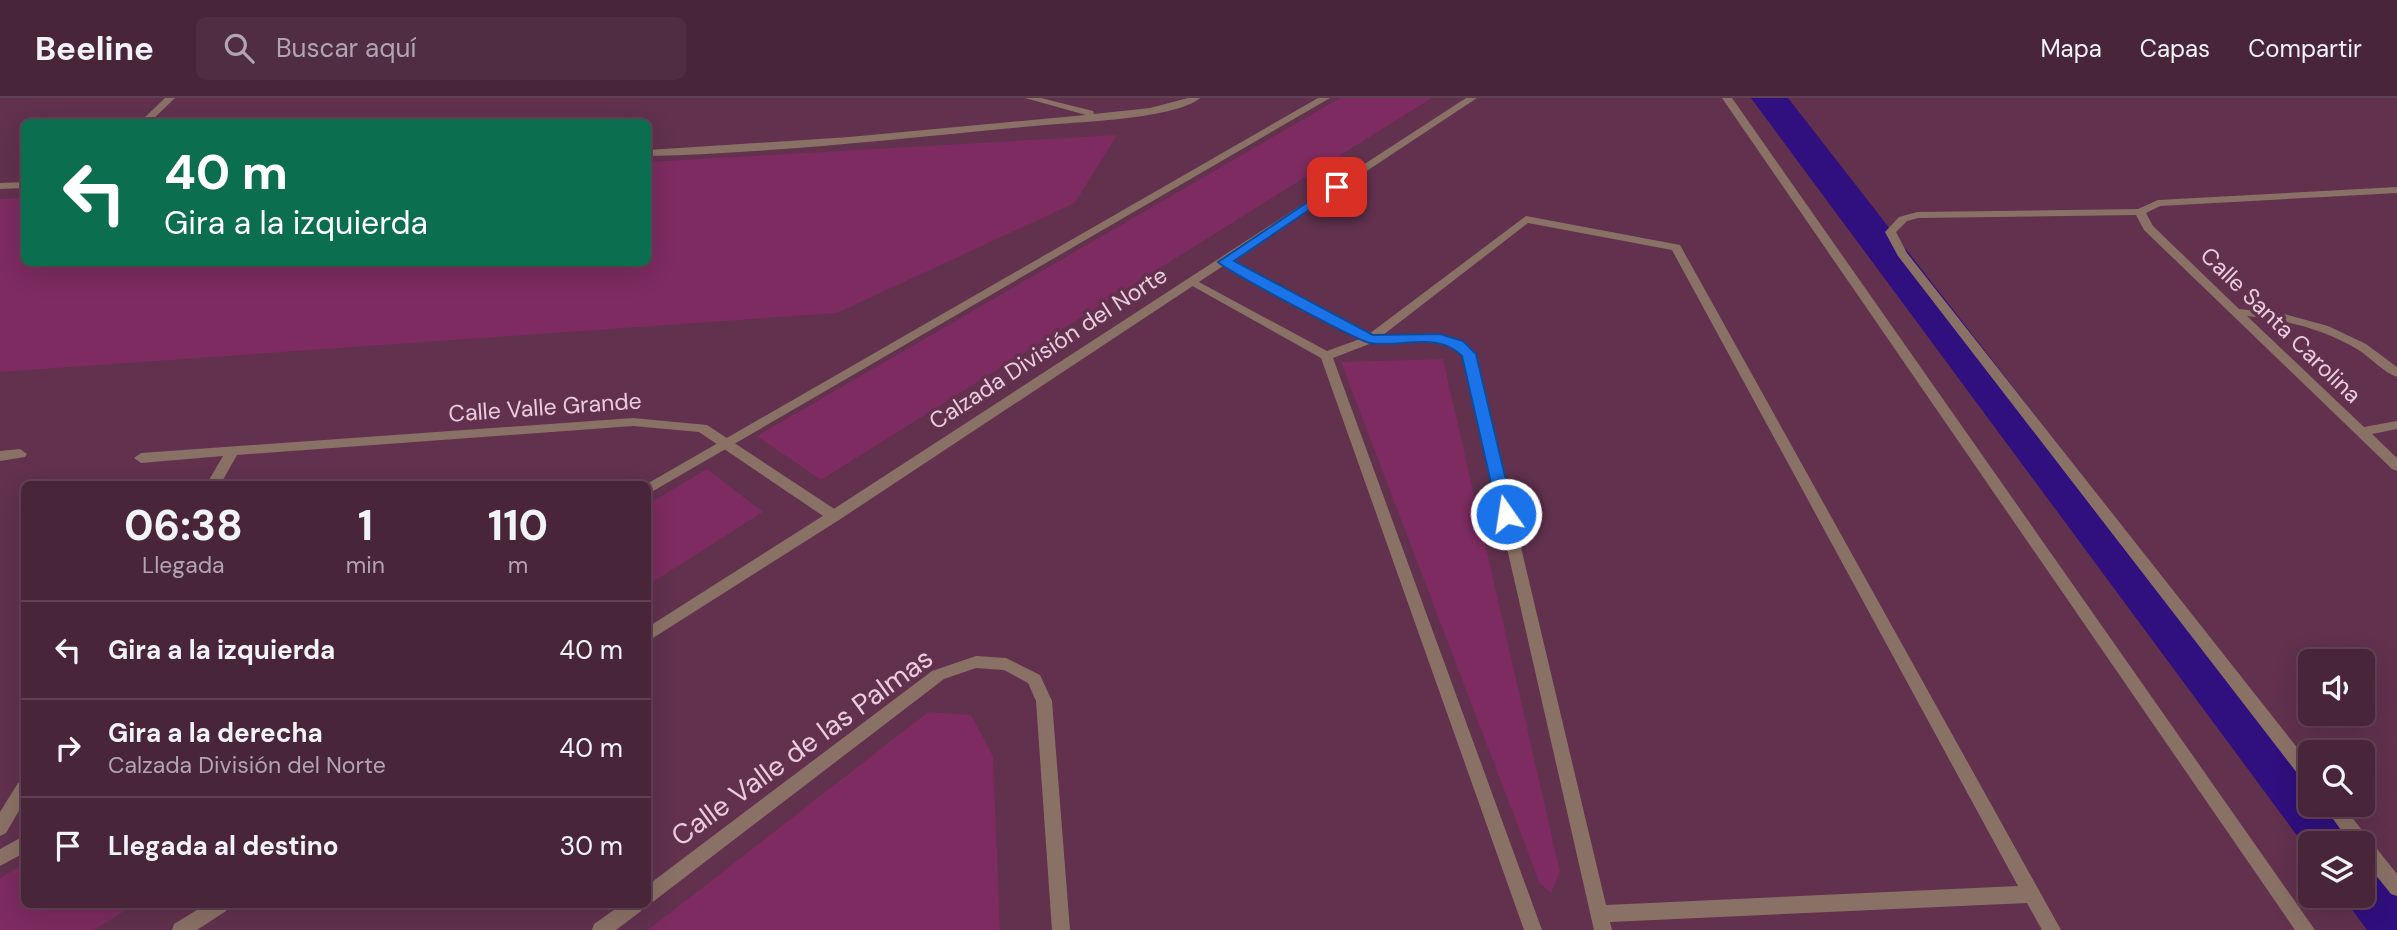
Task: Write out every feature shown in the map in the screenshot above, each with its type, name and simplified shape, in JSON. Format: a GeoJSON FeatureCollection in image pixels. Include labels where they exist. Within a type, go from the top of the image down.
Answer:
{"type":"FeatureCollection","features":[{"type":"Feature","properties":{"kind":"street"},"geometry":{"type":"LineString","coordinates":[[148,119],[170,98]]}},
{"type":"Feature","properties":{"kind":"street"},"geometry":{"type":"LineString","coordinates":[[1030,98],[1101,116]]}},
{"type":"Feature","properties":{"kind":"street"},"geometry":{"type":"LineString","coordinates":[[651,487],[1325,98]]}},
{"type":"Feature","properties":{"kind":"street","name":"Calzada División del Norte"},"geometry":{"type":"LineString","coordinates":[[651,632],[1193,283],[1472,98]]}},
{"type":"Feature","properties":{"kind":"street"},"geometry":{"type":"LineString","coordinates":[[1727,98],[2306,930]]}},
{"type":"Feature","properties":{"kind":"street"},"geometry":{"type":"LineString","coordinates":[[651,153],[793,145],[1101,116],[1182,105],[1195,99]]}},
{"type":"Feature","properties":{"kind":"street"},"geometry":{"type":"LineString","coordinates":[[0,186],[21,185]]}},
{"type":"Feature","properties":{"kind":"street"},"geometry":{"type":"LineString","coordinates":[[2298,762],[1902,254],[1890,232],[1903,219],[1917,215],[2140,212],[2158,203],[2397,190]]}},
{"type":"Feature","properties":{"kind":"street","name":"Calle Santa Carolina"},"geometry":{"type":"LineString","coordinates":[[2140,212],[2148,228],[2240,312],[2397,466]]}},
{"type":"Feature","properties":{"kind":"street"},"geometry":{"type":"LineString","coordinates":[[1326,356],[1370,339],[1525,219],[1676,247],[2052,930]]}},
{"type":"Feature","properties":{"kind":"street"},"geometry":{"type":"LineString","coordinates":[[1225,262],[1370,339],[1440,338],[1458,344],[1469,354],[1601,922],[2032,894]]}},
{"type":"Feature","properties":{"kind":"street"},"geometry":{"type":"LineString","coordinates":[[1193,283],[1326,356],[1533,930]]}},
{"type":"Feature","properties":{"kind":"street"},"geometry":{"type":"LineString","coordinates":[[2240,312],[2284,316],[2332,331],[2375,353],[2397,373]]}},
{"type":"Feature","properties":{"kind":"street","name":"Calle Valle Grande"},"geometry":{"type":"LineString","coordinates":[[141,458],[633,422],[702,428],[834,516]]}},
{"type":"Feature","properties":{"kind":"street"},"geometry":{"type":"LineString","coordinates":[[2362,432],[2397,425]]}},
{"type":"Feature","properties":{"kind":"street"},"geometry":{"type":"LineString","coordinates":[[214,481],[232,453]]}},
{"type":"Feature","properties":{"kind":"street"},"geometry":{"type":"LineString","coordinates":[[0,456],[20,454]]}},
{"type":"Feature","properties":{"kind":"street","name":"Calle Valle de las Palmas"},"geometry":{"type":"LineString","coordinates":[[651,893],[938,675],[976,662],[1006,664],[1034,679],[1044,701],[1061,930]]}},
{"type":"Feature","properties":{"kind":"street"},"geometry":{"type":"LineString","coordinates":[[0,828],[21,793]]}},
{"type":"Feature","properties":{"kind":"street"},"geometry":{"type":"LineString","coordinates":[[2341,817],[2352,831]]}},
{"type":"Feature","properties":{"kind":"street"},"geometry":{"type":"LineString","coordinates":[[0,858],[21,846]]}},
{"type":"Feature","properties":{"kind":"street"},"geometry":{"type":"LineString","coordinates":[[2375,860],[2397,888]]}},
{"type":"Feature","properties":{"kind":"street"},"geometry":{"type":"LineString","coordinates":[[181,930],[215,908]]}},
{"type":"Feature","properties":{"kind":"street"},"geometry":{"type":"LineString","coordinates":[[601,930],[631,908]]}},
{"type":"Feature","properties":{"kind":"shaded area"},"geometry":{"type":"Polygon","coordinates":[[[1340,98],[1432,98],[821,480],[757,436],[1340,98]]]}},
{"type":"Feature","properties":{"kind":"shaded area"},"geometry":{"type":"Polygon","coordinates":[[[1751,98],[1788,98],[2298,753],[2298,817],[2347,817],[2358,831],[2298,831],[2298,837],[1751,98]]]}},
{"type":"Feature","properties":{"kind":"shaded area"},"geometry":{"type":"Polygon","coordinates":[[[1117,135],[1075,203],[837,313],[0,372],[0,199],[21,198],[21,266],[651,266],[651,162],[1117,135]]]}},
{"type":"Feature","properties":{"kind":"shaded area"},"geometry":{"type":"Polygon","coordinates":[[[1443,359],[1560,872],[1551,893],[1540,884],[1341,362],[1443,359]]]}},
{"type":"Feature","properties":{"kind":"shaded area"},"geometry":{"type":"Polygon","coordinates":[[[707,469],[763,512],[651,583],[651,502],[707,469]]]}},
{"type":"Feature","properties":{"kind":"shaded area"},"geometry":{"type":"Polygon","coordinates":[[[928,712],[971,715],[993,756],[1000,930],[648,930],[928,712]]]}},
{"type":"Feature","properties":{"kind":"shaded area"},"geometry":{"type":"Polygon","coordinates":[[[2375,852],[2397,880],[2397,930],[2367,930],[2351,908],[2375,908],[2375,852]]]}},
{"type":"Feature","properties":{"kind":"shaded area"},"geometry":{"type":"Polygon","coordinates":[[[21,866],[21,908],[129,908],[94,930],[0,930],[0,878],[21,866]]]}},
{"type":"Feature","properties":{"kind":"route"},"geometry":{"type":"LineString","coordinates":[[1337,187],[1225,262],[1370,339],[1440,338],[1458,344],[1469,354],[1506,514]]}}]}
